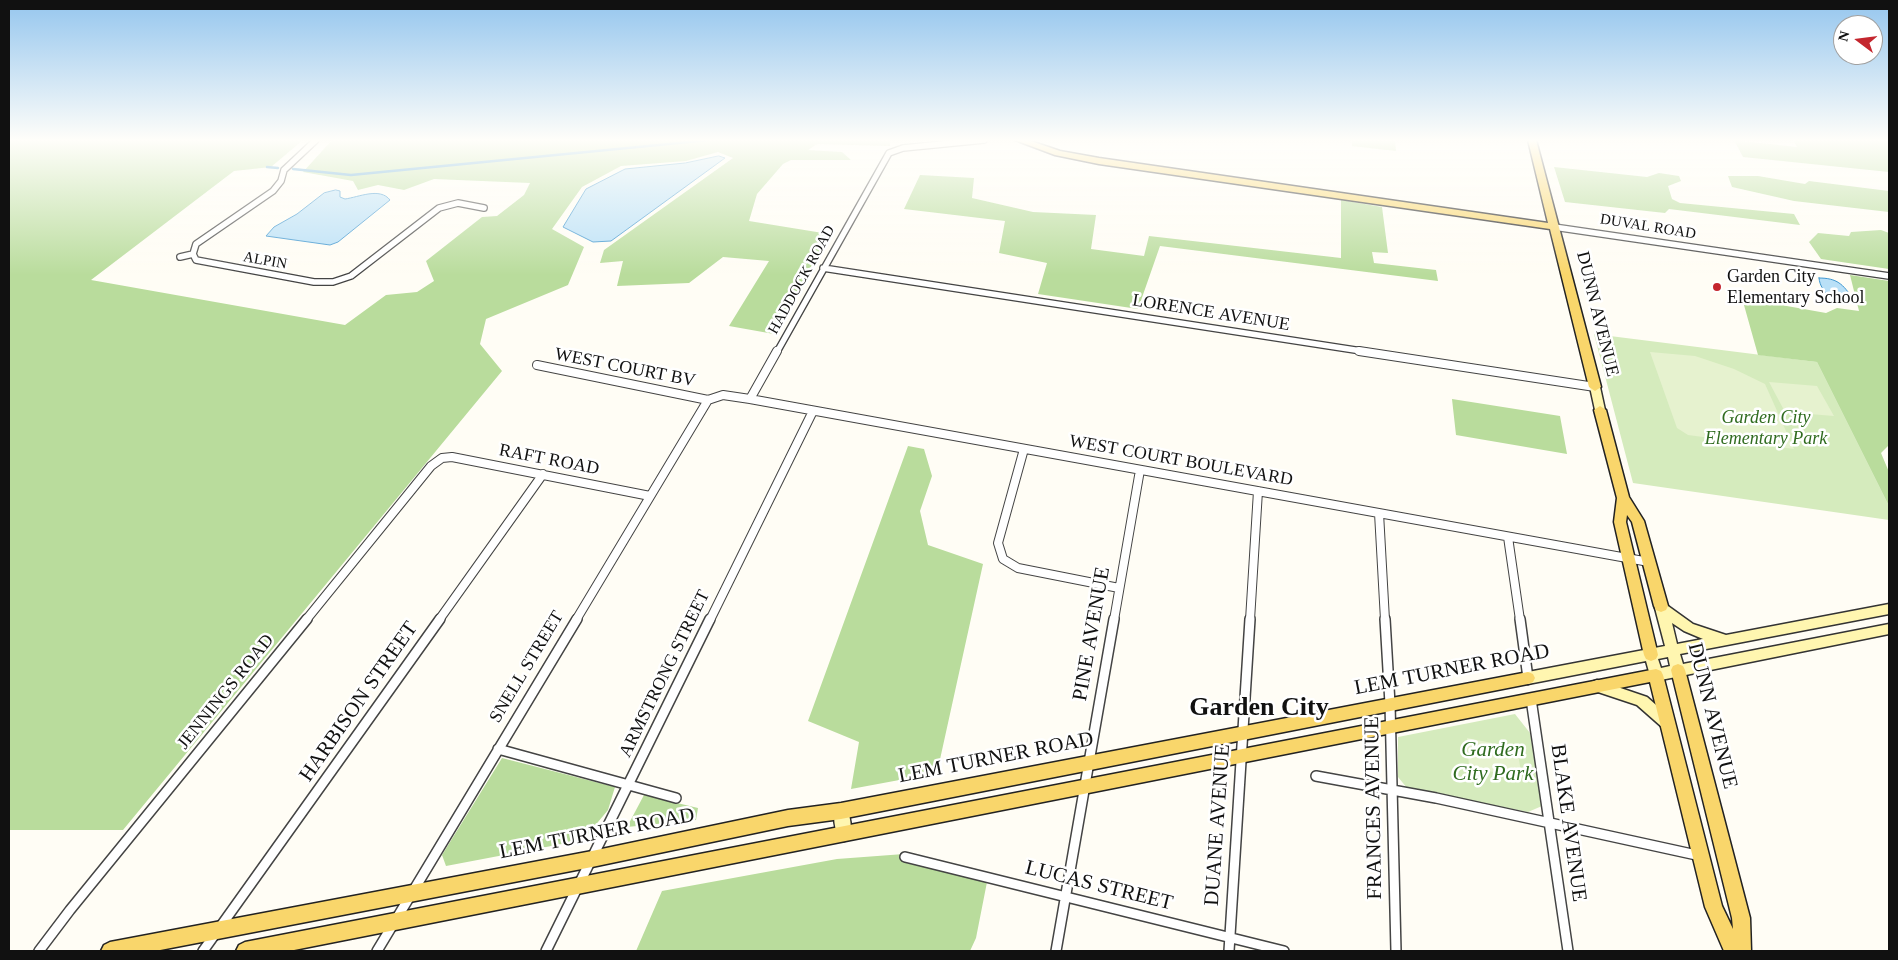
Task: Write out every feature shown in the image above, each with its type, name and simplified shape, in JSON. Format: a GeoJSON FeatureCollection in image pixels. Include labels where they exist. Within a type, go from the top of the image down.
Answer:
{"type":"FeatureCollection","features":[{"type":"Feature","properties":{"kind":"main road","name":"DUVAL ROAD"},"geometry":{"type":"LineString","coordinates":[[1262,185],[1554,227]]}},
{"type":"Feature","properties":{"kind":"main road","name":"DUNN AVENUE"},"geometry":{"type":"LineString","coordinates":[[1543,185],[1623,498],[1638,521],[1678,670],[1741,918],[1742,951]]}},
{"type":"Feature","properties":{"kind":"main road","name":"DUNN AVENUE"},"geometry":{"type":"LineString","coordinates":[[1623,498],[1620,522],[1651,655],[1714,907],[1733,951]]}},
{"type":"Feature","properties":{"kind":"main road"},"geometry":{"type":"LineString","coordinates":[[1661,606],[1674,619],[1689,629],[1726,640]]}},
{"type":"Feature","properties":{"kind":"main road","name":"LEM TURNER ROAD"},"geometry":{"type":"LineString","coordinates":[[110,951],[592,858],[788,818],[841,811],[1089,764],[1390,704],[1889,609]]}},
{"type":"Feature","properties":{"kind":"main road"},"geometry":{"type":"LineString","coordinates":[[245,951],[1889,629]]}},
{"type":"Feature","properties":{"kind":"main road"},"geometry":{"type":"LineString","coordinates":[[1597,686],[1642,701],[1668,724]]}},
{"type":"Feature","properties":{"kind":"main road"},"geometry":{"type":"LineString","coordinates":[[841,811],[844,834]]}},
{"type":"Feature","properties":{"kind":"street"},"geometry":{"type":"LineString","coordinates":[[180,257],[193,254],[196,244],[202,239],[273,191],[278,185]]}},
{"type":"Feature","properties":{"kind":"street","name":"HADDOCK ROAD"},"geometry":{"type":"LineString","coordinates":[[750,399],[871,185]]}},
{"type":"Feature","properties":{"kind":"street","name":"ALPIN"},"geometry":{"type":"LineString","coordinates":[[193,254],[196,260],[201,262],[314,282],[333,282],[351,276],[440,208],[458,203],[484,208]]}},
{"type":"Feature","properties":{"kind":"street","name":"DUVAL ROAD"},"geometry":{"type":"LineString","coordinates":[[1554,227],[1889,276]]}},
{"type":"Feature","properties":{"kind":"street","name":"LORENCE AVENUE"},"geometry":{"type":"LineString","coordinates":[[824,268],[1595,387]]}},
{"type":"Feature","properties":{"kind":"street","name":"WEST COURT BV"},"geometry":{"type":"LineString","coordinates":[[537,365],[708,400]]}},
{"type":"Feature","properties":{"kind":"street","name":"WEST COURT BOULEVARD"},"geometry":{"type":"LineString","coordinates":[[708,400],[723,395],[750,399],[1649,562]]}},
{"type":"Feature","properties":{"kind":"street","name":"SNELL STREET"},"geometry":{"type":"LineString","coordinates":[[377,951],[708,400]]}},
{"type":"Feature","properties":{"kind":"street","name":"ARMSTRONG STREET"},"geometry":{"type":"LineString","coordinates":[[546,951],[813,411]]}},
{"type":"Feature","properties":{"kind":"street"},"geometry":{"type":"LineString","coordinates":[[1024,449],[998,543],[1002,560],[1008,565],[1018,568],[1119,588]]}},
{"type":"Feature","properties":{"kind":"street","name":"RAFT ROAD"},"geometry":{"type":"LineString","coordinates":[[442,458],[452,457],[650,496]]}},
{"type":"Feature","properties":{"kind":"street","name":"JENNINGS ROAD"},"geometry":{"type":"LineString","coordinates":[[39,951],[70,910],[430,466],[442,458]]}},
{"type":"Feature","properties":{"kind":"street","name":"PINE AVENUE"},"geometry":{"type":"LineString","coordinates":[[1056,951],[1140,470]]}},
{"type":"Feature","properties":{"kind":"street","name":"HARBISON STREET"},"geometry":{"type":"LineString","coordinates":[[203,951],[543,474]]}},
{"type":"Feature","properties":{"kind":"street","name":"DUANE AVENUE"},"geometry":{"type":"LineString","coordinates":[[1229,951],[1258,492]]}},
{"type":"Feature","properties":{"kind":"street","name":"FRANCES AVENUE"},"geometry":{"type":"LineString","coordinates":[[1380,513],[1390,704],[1396,951]]}},
{"type":"Feature","properties":{"kind":"street"},"geometry":{"type":"LineString","coordinates":[[1508,537],[1528,678]]}},
{"type":"Feature","properties":{"kind":"street","name":"BLAKE AVENUE"},"geometry":{"type":"LineString","coordinates":[[1531,699],[1568,951]]}},
{"type":"Feature","properties":{"kind":"street"},"geometry":{"type":"LineString","coordinates":[[498,749],[676,798]]}},
{"type":"Feature","properties":{"kind":"street"},"geometry":{"type":"LineString","coordinates":[[1316,776],[1392,790],[1701,856]]}},
{"type":"Feature","properties":{"kind":"street","name":"LUCAS STREET"},"geometry":{"type":"LineString","coordinates":[[905,857],[1284,951]]}},
{"type":"Feature","properties":{"kind":"green space"},"geometry":{"type":"Polygon","coordinates":[[[9,185],[216,185],[91,280],[345,325],[386,295],[417,292],[434,281],[426,261],[482,217],[497,216],[524,195],[529,185],[586,185],[582,187],[552,229],[584,247],[568,285],[486,319],[480,344],[502,371],[123,830],[9,830],[9,185]]]}},
{"type":"Feature","properties":{"kind":"green space"},"geometry":{"type":"Polygon","coordinates":[[[355,185],[418,185],[404,190],[378,185],[358,190],[355,185]]]}},
{"type":"Feature","properties":{"kind":"green space"},"geometry":{"type":"Polygon","coordinates":[[[695,185],[765,185],[757,194],[749,221],[829,234],[774,334],[729,326],[769,261],[723,257],[689,283],[617,286],[623,261],[600,263],[604,250],[695,185]]]}},
{"type":"Feature","properties":{"kind":"green space"},"geometry":{"type":"Polygon","coordinates":[[[915,185],[973,185],[972,198],[1033,212],[1096,215],[1091,249],[1144,256],[1149,236],[1341,258],[1341,200],[1382,207],[1388,253],[1372,252],[1374,263],[1436,270],[1438,281],[1160,246],[1138,309],[1038,294],[1047,263],[999,253],[1005,221],[904,209],[915,185]]]}},
{"type":"Feature","properties":{"kind":"green space"},"geometry":{"type":"Polygon","coordinates":[[[1560,185],[1671,185],[1668,186],[1672,199],[1680,203],[1794,214],[1800,225],[1669,209],[1665,213],[1565,202],[1560,185]]]}},
{"type":"Feature","properties":{"kind":"green space"},"geometry":{"type":"Polygon","coordinates":[[[1731,185],[1839,185],[1889,191],[1889,212],[1794,201],[1732,187],[1731,185]]]}},
{"type":"Feature","properties":{"kind":"green space"},"geometry":{"type":"Polygon","coordinates":[[[1881,230],[1889,233],[1889,269],[1821,259],[1809,242],[1818,233],[1849,236],[1851,232],[1881,230]]]}},
{"type":"Feature","properties":{"kind":"green space"},"geometry":{"type":"Polygon","coordinates":[[[1850,275],[1889,281],[1889,445],[1881,453],[1889,472],[1889,506],[1817,362],[1758,355],[1742,298],[1826,313],[1837,308],[1859,311],[1850,275]]]}},
{"type":"Feature","properties":{"kind":"green space","name":"Garden City Elementary Park"},"geometry":{"type":"Polygon","coordinates":[[[1594,334],[1817,362],[1889,506],[1889,520],[1633,483],[1594,334]]]}},
{"type":"Feature","properties":{"kind":"green space"},"geometry":{"type":"Polygon","coordinates":[[[1650,352],[1695,356],[1734,369],[1765,384],[1794,449],[1688,435],[1677,428],[1650,352]]]}},
{"type":"Feature","properties":{"kind":"green space"},"geometry":{"type":"Polygon","coordinates":[[[1769,382],[1817,386],[1834,416],[1785,412],[1769,382]]]}},
{"type":"Feature","properties":{"kind":"green space"},"geometry":{"type":"Polygon","coordinates":[[[1452,399],[1560,416],[1567,454],[1456,435],[1452,399]]]}},
{"type":"Feature","properties":{"kind":"green space"},"geometry":{"type":"Polygon","coordinates":[[[908,446],[924,449],[932,476],[920,511],[928,545],[983,564],[937,773],[851,789],[859,742],[808,721],[908,446]]]}},
{"type":"Feature","properties":{"kind":"green space","name":"Garden City Park"},"geometry":{"type":"Polygon","coordinates":[[[1515,714],[1530,733],[1542,806],[1528,812],[1407,788],[1398,777],[1398,737],[1515,714]]]}},
{"type":"Feature","properties":{"kind":"green space"},"geometry":{"type":"Polygon","coordinates":[[[1467,738],[1517,748],[1522,778],[1469,767],[1467,738]]]}},
{"type":"Feature","properties":{"kind":"green space"},"geometry":{"type":"Polygon","coordinates":[[[502,758],[615,787],[608,810],[583,840],[446,866],[442,855],[502,758]]]}},
{"type":"Feature","properties":{"kind":"green space"},"geometry":{"type":"Polygon","coordinates":[[[644,795],[698,808],[696,820],[627,827],[644,795]]]}},
{"type":"Feature","properties":{"kind":"green space"},"geometry":{"type":"Polygon","coordinates":[[[904,854],[902,862],[987,882],[976,938],[970,951],[636,951],[662,891],[837,859],[904,854]]]}},
{"type":"Feature","properties":{"kind":"water"},"geometry":{"type":"Polygon","coordinates":[[[594,185],[688,185],[611,241],[593,242],[563,227],[586,189],[594,185]]]}},
{"type":"Feature","properties":{"kind":"water"},"geometry":{"type":"Polygon","coordinates":[[[340,191],[340,197],[345,199],[375,193],[386,196],[390,200],[338,242],[330,245],[266,236],[274,227],[297,214],[324,193],[340,191]]]}},
{"type":"Feature","properties":{"kind":"water"},"geometry":{"type":"Polygon","coordinates":[[[1819,278],[1830,279],[1839,283],[1853,299],[1842,301],[1831,297],[1823,289],[1819,278]]]}},
{"type":"Feature","properties":{"kind":"place","name":"Garden City Elementary School"},"geometry":{"type":"Point","coordinates":[1717,287]}},
{"type":"Feature","properties":{"kind":"district","name":"Garden City"},"geometry":{"type":"Point","coordinates":[1259,708]}}]}
